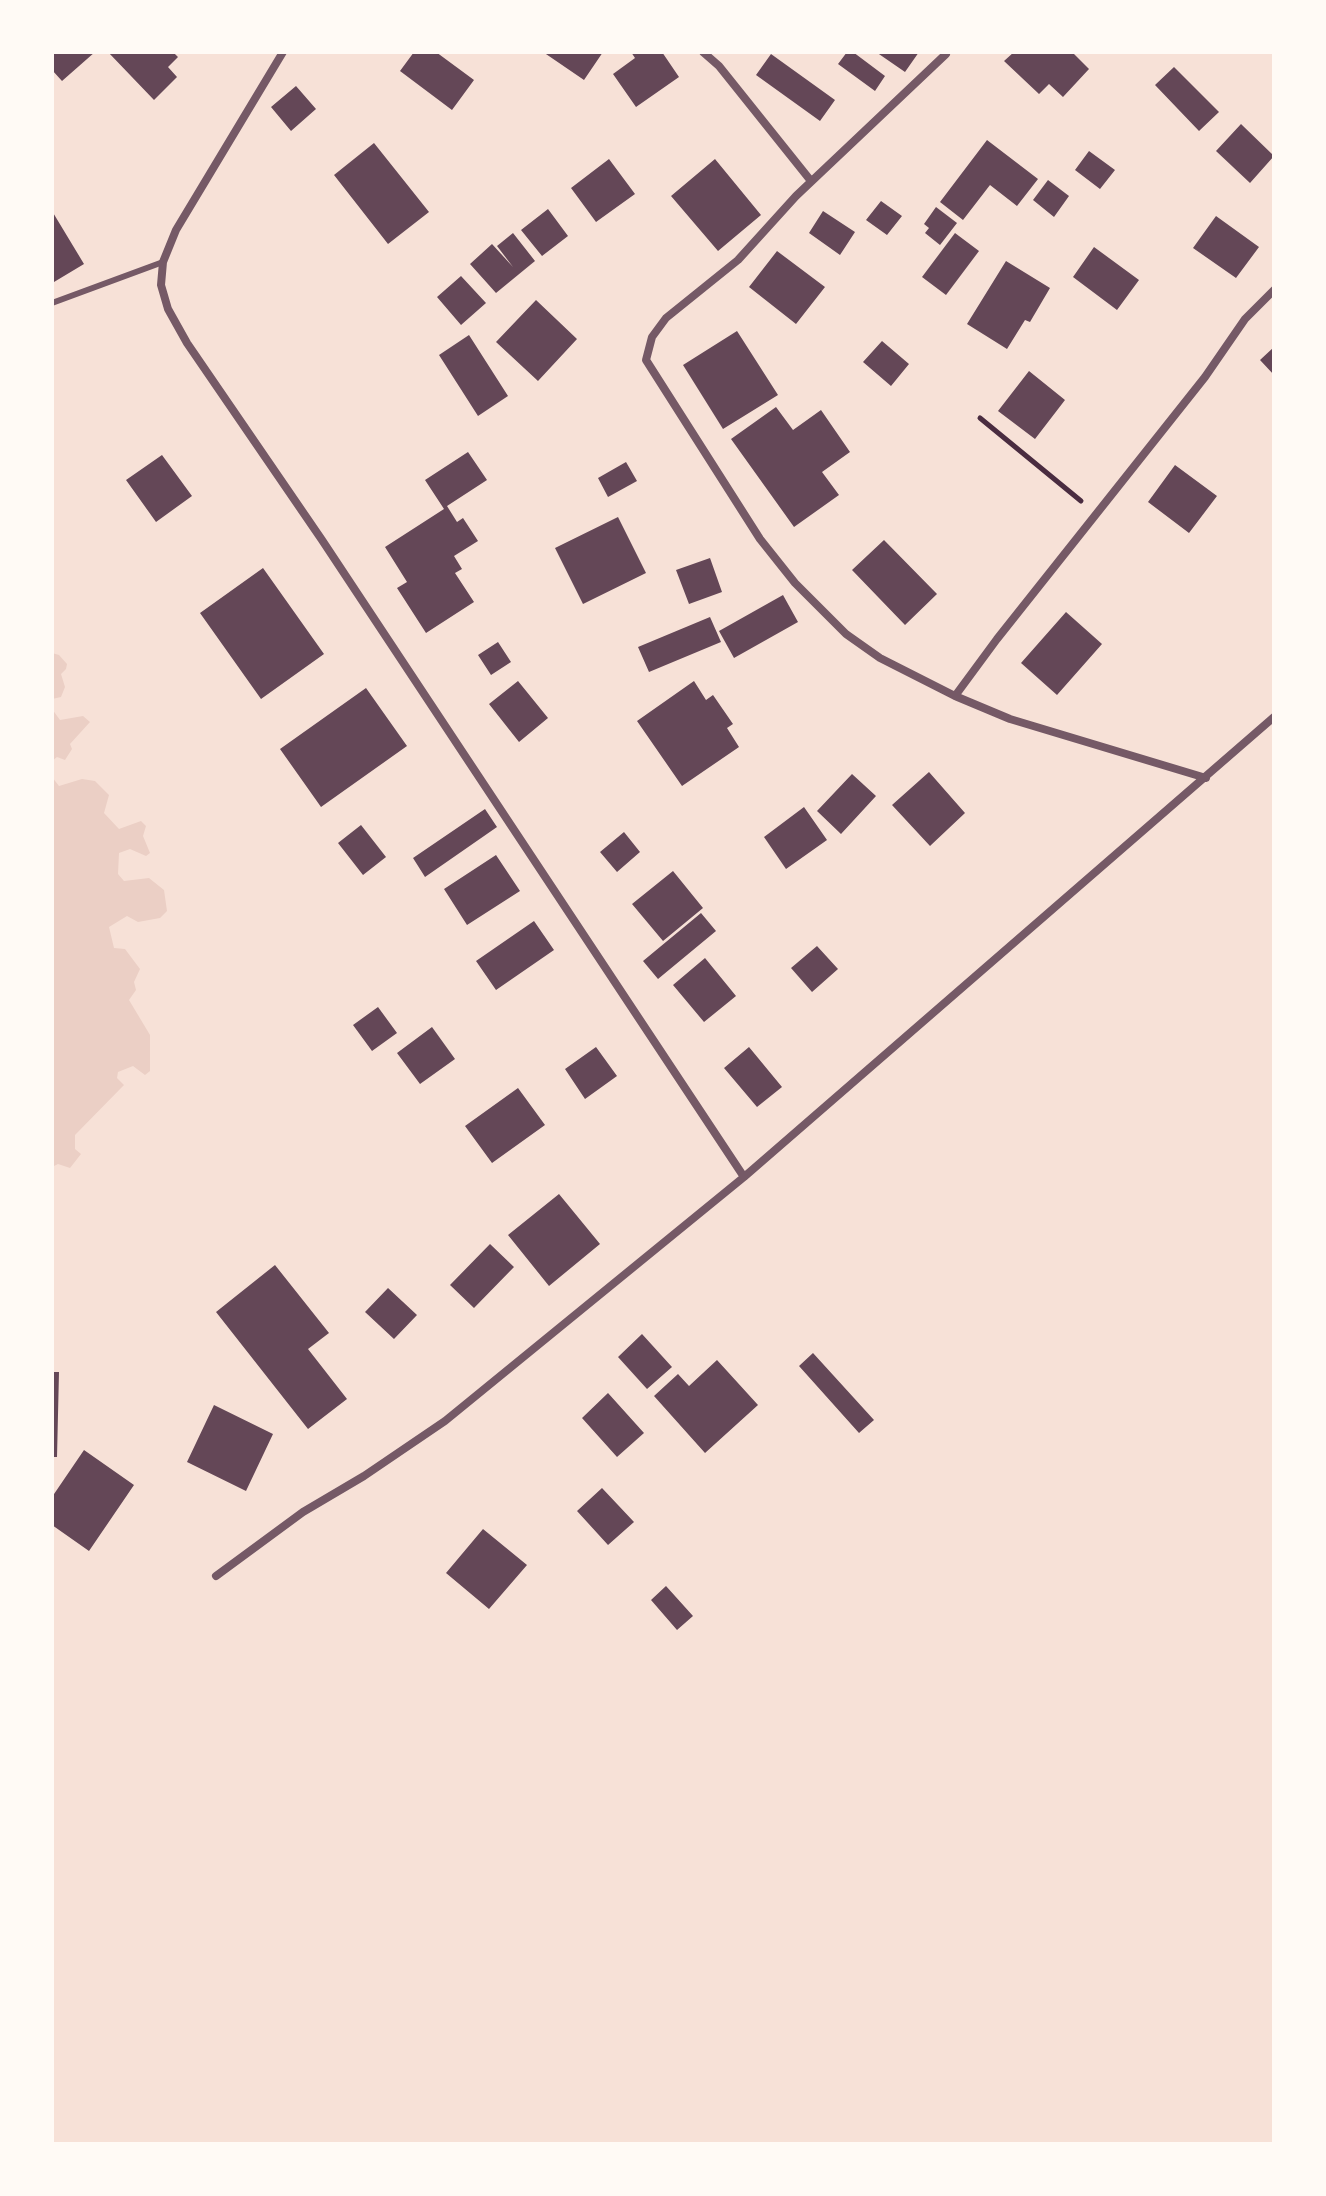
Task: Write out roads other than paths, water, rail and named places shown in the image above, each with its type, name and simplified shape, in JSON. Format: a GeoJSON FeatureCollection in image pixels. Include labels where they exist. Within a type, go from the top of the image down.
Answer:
{"type":"FeatureCollection","features":[{"type":"Feature","properties":{"kind":"street"},"geometry":{"type":"LineString","coordinates":[[283,52],[176,230],[163,262],[161,285],[168,309],[187,343],[322,540],[744,1177]]}},
{"type":"Feature","properties":{"kind":"street"},"geometry":{"type":"LineString","coordinates":[[703,52],[719,66],[811,181]]}},
{"type":"Feature","properties":{"kind":"street"},"geometry":{"type":"LineString","coordinates":[[946,54],[811,181],[738,260],[666,318],[652,337],[646,360],[760,539],[795,583],[846,634],[880,658],[955,696],[1010,719],[1206,778]]}},
{"type":"Feature","properties":{"kind":"street"},"geometry":{"type":"LineString","coordinates":[[955,696],[1205,377],[1245,319],[1274,290]]}},
{"type":"Feature","properties":{"kind":"street"},"geometry":{"type":"LineString","coordinates":[[216,1576],[303,1512],[364,1476],[445,1421],[744,1177],[1274,717]]}},
{"type":"Feature","properties":{"kind":"lane"},"geometry":{"type":"LineString","coordinates":[[52,303],[163,262]]}}]}
